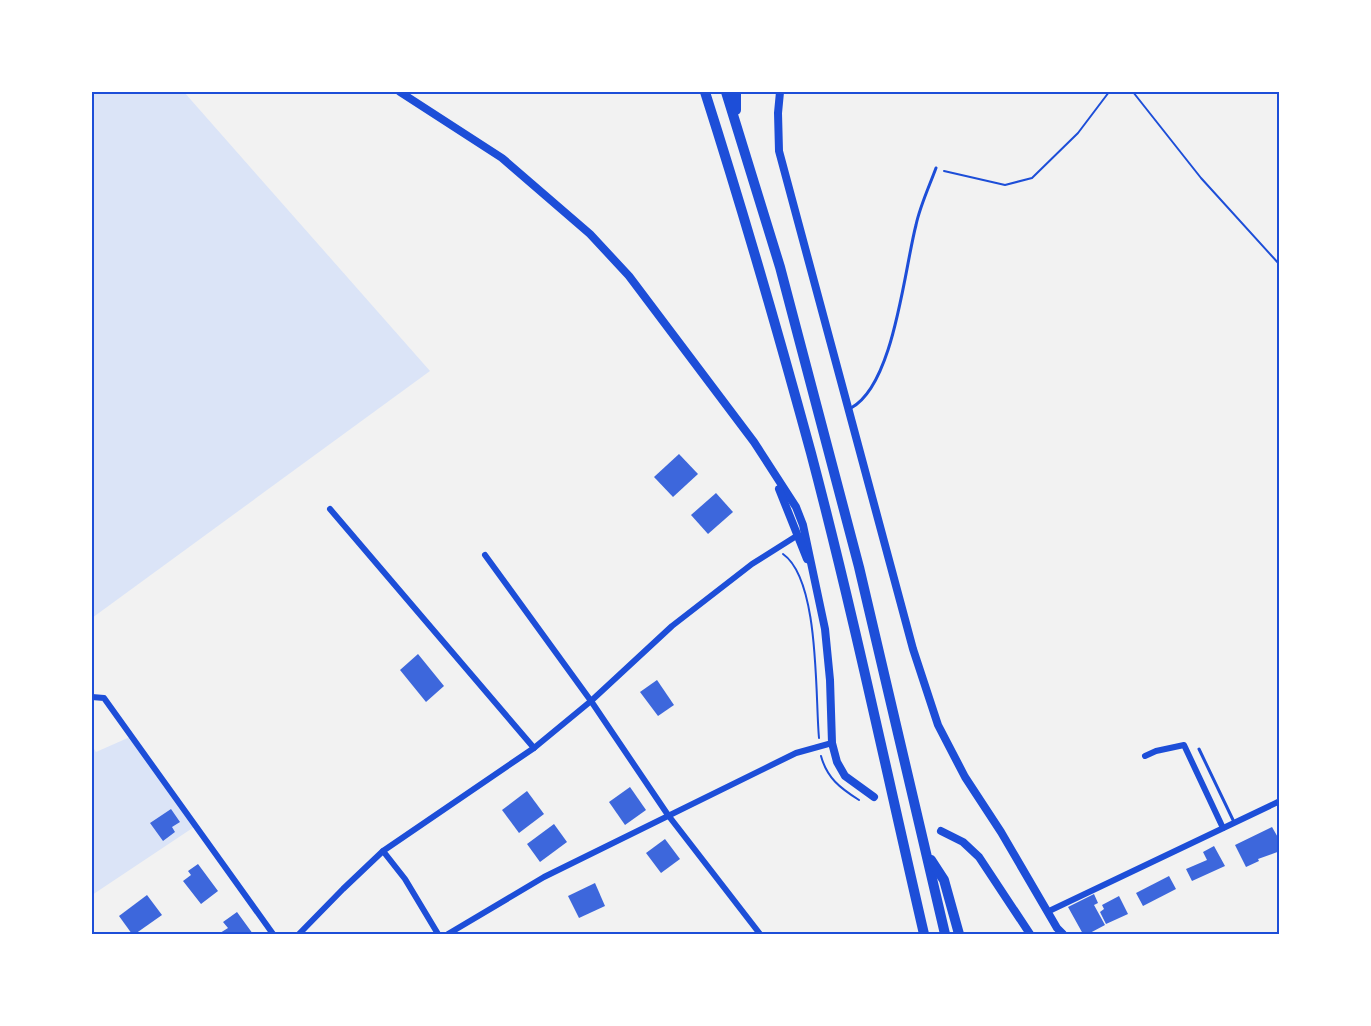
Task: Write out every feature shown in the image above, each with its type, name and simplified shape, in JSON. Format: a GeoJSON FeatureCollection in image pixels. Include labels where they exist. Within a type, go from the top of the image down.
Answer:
{"type":"FeatureCollection","features":[{"type":"Feature","properties":{"kind":"highway"},"geometry":{"type":"LineString","coordinates":[[705,92],[761,273],[811,454],[852,620],[924,934]]}},
{"type":"Feature","properties":{"kind":"highway"},"geometry":{"type":"LineString","coordinates":[[726,92],[780,267],[853,544],[945,934]]}},
{"type":"Feature","properties":{"kind":"highway"},"geometry":{"type":"LineString","coordinates":[[736,92],[736,123]]}},
{"type":"Feature","properties":{"kind":"highway"},"geometry":{"type":"LineString","coordinates":[[926,851],[944,880],[959,934]]}},
{"type":"Feature","properties":{"kind":"street"},"geometry":{"type":"LineString","coordinates":[[400,92],[502,158],[530,180],[601,246],[629,276],[754,442],[796,507],[803,525],[825,629],[832,743],[837,762],[844,776],[874,797]]}},
{"type":"Feature","properties":{"kind":"street"},"geometry":{"type":"LineString","coordinates":[[780,92],[779,151],[847,410],[914,649],[938,725],[966,777],[1002,832],[1047,912],[1063,934]]}},
{"type":"Feature","properties":{"kind":"street"},"geometry":{"type":"LineString","coordinates":[[769,466],[816,585]]}},
{"type":"Feature","properties":{"kind":"street"},"geometry":{"type":"LineString","coordinates":[[330,509],[534,748]]}},
{"type":"Feature","properties":{"kind":"street"},"geometry":{"type":"LineString","coordinates":[[798,535],[803,525]]}},
{"type":"Feature","properties":{"kind":"street"},"geometry":{"type":"LineString","coordinates":[[299,934],[383,851],[534,748],[591,701],[672,626],[752,564],[791,537],[801,534],[806,539]]}},
{"type":"Feature","properties":{"kind":"street"},"geometry":{"type":"LineString","coordinates":[[486,555],[591,701],[668,816],[760,934]]}},
{"type":"Feature","properties":{"kind":"street"},"geometry":{"type":"LineString","coordinates":[[92,697],[104,698],[118,716],[273,934]]}},
{"type":"Feature","properties":{"kind":"street"},"geometry":{"type":"LineString","coordinates":[[448,934],[544,878],[668,816],[796,753],[832,743]]}},
{"type":"Feature","properties":{"kind":"street"},"geometry":{"type":"LineString","coordinates":[[1145,756],[1156,751],[1184,745],[1223,828]]}},
{"type":"Feature","properties":{"kind":"street"},"geometry":{"type":"LineString","coordinates":[[1047,912],[1280,801]]}},
{"type":"Feature","properties":{"kind":"street"},"geometry":{"type":"LineString","coordinates":[[941,831],[963,842],[979,858],[1030,934]]}},
{"type":"Feature","properties":{"kind":"street"},"geometry":{"type":"LineString","coordinates":[[383,851],[405,879],[438,934]]}},
{"type":"Feature","properties":{"kind":"lane"},"geometry":{"type":"LineString","coordinates":[[847,410],[861,403],[872,388],[884,364],[892,338],[916,223],[936,168]]}},
{"type":"Feature","properties":{"kind":"lane"},"geometry":{"type":"LineString","coordinates":[[1199,749],[1234,822]]}},
{"type":"Feature","properties":{"kind":"path"},"geometry":{"type":"LineString","coordinates":[[936,168],[1005,185],[1032,178],[1078,133],[1109,92]]}},
{"type":"Feature","properties":{"kind":"path"},"geometry":{"type":"LineString","coordinates":[[1133,92],[1202,178],[1280,265]]}},
{"type":"Feature","properties":{"kind":"shaded area"},"geometry":{"type":"Polygon","coordinates":[[[92,92],[184,92],[430,371],[92,618],[92,92]]]}},
{"type":"Feature","properties":{"kind":"shaded area"},"geometry":{"type":"Polygon","coordinates":[[[130,737],[194,827],[92,895],[92,746],[96,752],[130,737]]]}},
{"type":"Feature","properties":{"kind":"building"},"geometry":{"type":"Polygon","coordinates":[[[679,454],[698,474],[673,497],[654,477],[679,454]]]}},
{"type":"Feature","properties":{"kind":"building"},"geometry":{"type":"Polygon","coordinates":[[[716,493],[733,512],[708,534],[691,515],[716,493]]]}},
{"type":"Feature","properties":{"kind":"building"},"geometry":{"type":"Polygon","coordinates":[[[418,654],[444,686],[426,702],[400,670],[418,654]]]}},
{"type":"Feature","properties":{"kind":"building"},"geometry":{"type":"Polygon","coordinates":[[[657,680],[674,705],[658,716],[640,692],[657,680]]]}},
{"type":"Feature","properties":{"kind":"building"},"geometry":{"type":"Polygon","coordinates":[[[630,787],[646,810],[625,825],[609,802],[630,787]]]}},
{"type":"Feature","properties":{"kind":"building"},"geometry":{"type":"Polygon","coordinates":[[[527,791],[544,814],[519,833],[502,810],[527,791]]]}},
{"type":"Feature","properties":{"kind":"building"},"geometry":{"type":"Polygon","coordinates":[[[171,809],[180,822],[172,827],[175,832],[163,841],[150,823],[171,809]]]}},
{"type":"Feature","properties":{"kind":"building"},"geometry":{"type":"Polygon","coordinates":[[[554,824],[567,842],[540,862],[527,844],[554,824]]]}},
{"type":"Feature","properties":{"kind":"building"},"geometry":{"type":"Polygon","coordinates":[[[1272,827],[1280,841],[1280,851],[1258,859],[1259,861],[1246,867],[1235,845],[1272,827]]]}},
{"type":"Feature","properties":{"kind":"building"},"geometry":{"type":"Polygon","coordinates":[[[665,839],[680,859],[661,873],[646,853],[665,839]]]}},
{"type":"Feature","properties":{"kind":"building"},"geometry":{"type":"Polygon","coordinates":[[[1214,846],[1225,866],[1192,881],[1186,869],[1207,860],[1203,852],[1214,846]]]}},
{"type":"Feature","properties":{"kind":"building"},"geometry":{"type":"Polygon","coordinates":[[[198,864],[218,891],[201,904],[183,881],[191,875],[188,871],[198,864]]]}},
{"type":"Feature","properties":{"kind":"building"},"geometry":{"type":"Polygon","coordinates":[[[1169,876],[1176,889],[1143,906],[1136,893],[1169,876]]]}},
{"type":"Feature","properties":{"kind":"building"},"geometry":{"type":"Polygon","coordinates":[[[595,883],[605,906],[579,918],[568,896],[595,883]]]}},
{"type":"Feature","properties":{"kind":"building"},"geometry":{"type":"Polygon","coordinates":[[[1094,894],[1098,903],[1094,905],[1105,925],[1088,934],[1083,934],[1068,907],[1094,894]]]}},
{"type":"Feature","properties":{"kind":"building"},"geometry":{"type":"Polygon","coordinates":[[[147,895],[162,915],[132,934],[119,916],[147,895]]]}},
{"type":"Feature","properties":{"kind":"building"},"geometry":{"type":"Polygon","coordinates":[[[1119,896],[1128,914],[1106,924],[1100,912],[1104,909],[1102,905],[1119,896]]]}},
{"type":"Feature","properties":{"kind":"building"},"geometry":{"type":"Polygon","coordinates":[[[237,912],[253,934],[221,934],[228,928],[223,922],[237,912]]]}}]}
